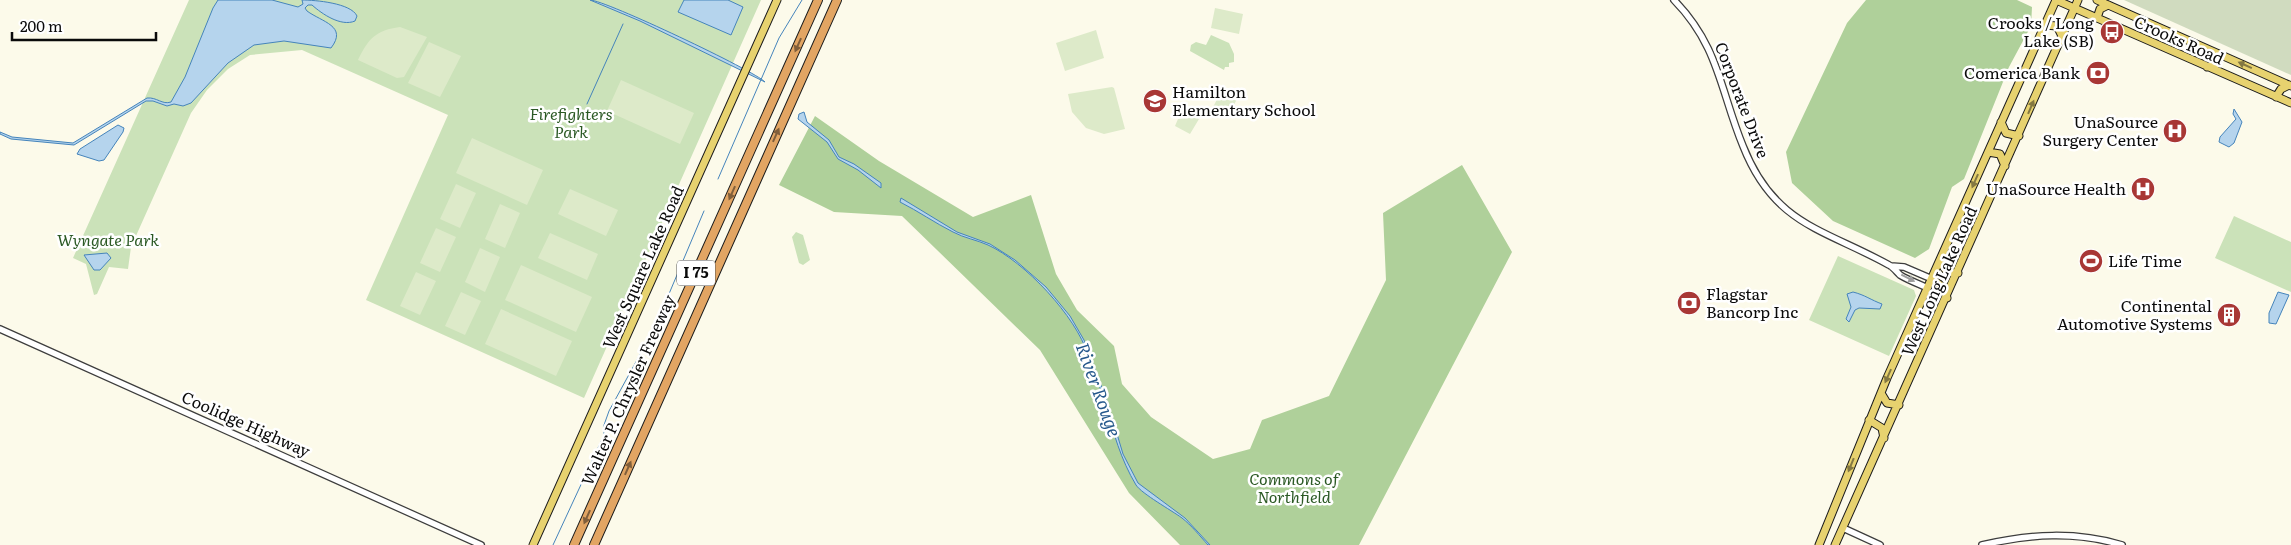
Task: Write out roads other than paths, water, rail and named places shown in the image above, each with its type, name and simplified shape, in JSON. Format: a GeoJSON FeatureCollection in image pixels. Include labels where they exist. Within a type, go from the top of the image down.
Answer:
{"type":"FeatureCollection","features":[{"type":"Feature","properties":{"kind":"highway","name":"Walter P. Chrysler Freeway"},"geometry":{"type":"LineString","coordinates":[[574,545],[818,0]]}},
{"type":"Feature","properties":{"kind":"highway","name":"Walter P. Chrysler Freeway"},"geometry":{"type":"LineString","coordinates":[[594,545],[836,0]]}},
{"type":"Feature","properties":{"kind":"main road","name":"West Square Lake Road"},"geometry":{"type":"LineString","coordinates":[[533,545],[777,0]]}},
{"type":"Feature","properties":{"kind":"main road","name":"Crooks Road"},"geometry":{"type":"LineString","coordinates":[[2056,0],[2291,103]]}},
{"type":"Feature","properties":{"kind":"main road","name":"West Long Lake Road"},"geometry":{"type":"LineString","coordinates":[[1819,545],[1881,392],[2056,0]]}},
{"type":"Feature","properties":{"kind":"main road","name":"West Long Lake Road"},"geometry":{"type":"LineString","coordinates":[[1835,545],[2006,166],[2078,0]]}},
{"type":"Feature","properties":{"kind":"main road","name":"Crooks Road"},"geometry":{"type":"LineString","coordinates":[[2097,0],[2290,86]]}},
{"type":"Feature","properties":{"kind":"main road"},"geometry":{"type":"LineString","coordinates":[[2097,18],[2100,9],[2108,5]]}},
{"type":"Feature","properties":{"kind":"main road"},"geometry":{"type":"LineString","coordinates":[[2045,25],[2056,26],[2062,36]]}},
{"type":"Feature","properties":{"kind":"main road"},"geometry":{"type":"LineString","coordinates":[[2207,67],[2217,64],[2219,54]]}},
{"type":"Feature","properties":{"kind":"main road"},"geometry":{"type":"LineString","coordinates":[[2276,97],[2281,89],[2290,86]]}},
{"type":"Feature","properties":{"kind":"main road"},"geometry":{"type":"LineString","coordinates":[[2001,122],[2006,133],[2019,136]]}},
{"type":"Feature","properties":{"kind":"main road"},"geometry":{"type":"LineString","coordinates":[[1988,152],[2000,154],[2006,166]]}},
{"type":"Feature","properties":{"kind":"main road"},"geometry":{"type":"LineString","coordinates":[[1941,258],[1945,270],[1951,273],[1958,272]]}},
{"type":"Feature","properties":{"kind":"main road"},"geometry":{"type":"LineString","coordinates":[[1932,279],[1943,287],[1947,298]]}},
{"type":"Feature","properties":{"kind":"main road"},"geometry":{"type":"LineString","coordinates":[[1881,392],[1887,404],[1899,405]]}},
{"type":"Feature","properties":{"kind":"main road"},"geometry":{"type":"LineString","coordinates":[[1869,420],[1882,428],[1884,438]]}},
{"type":"Feature","properties":{"kind":"street","name":"Corporate Drive"},"geometry":{"type":"LineString","coordinates":[[1674,0],[1695,25],[1711,51],[1746,154],[1769,192],[1786,209],[1812,229],[1891,266],[1901,276],[1928,288]]}},
{"type":"Feature","properties":{"kind":"street","name":"Corporate Drive"},"geometry":{"type":"LineString","coordinates":[[1891,266],[1904,267],[1932,279]]}},
{"type":"Feature","properties":{"kind":"street","name":"Coolidge Highway"},"geometry":{"type":"LineString","coordinates":[[0,328],[481,545]]}},
{"type":"Feature","properties":{"kind":"street"},"geometry":{"type":"LineString","coordinates":[[1843,528],[1880,545]]}},
{"type":"Feature","properties":{"kind":"street"},"geometry":{"type":"LineString","coordinates":[[1982,545],[2028,536],[2059,535],[2089,537],[2122,545]]}},
{"type":"Feature","properties":{"kind":"water"},"geometry":{"type":"Polygon","coordinates":[[[218,0],[272,0],[298,7],[303,4],[302,0],[315,1],[340,5],[348,8],[357,16],[355,21],[338,21],[312,5],[308,5],[305,8],[307,11],[331,25],[335,30],[337,34],[331,48],[284,41],[254,45],[228,63],[191,103],[183,106],[174,104],[167,106],[153,101],[146,101],[74,145],[11,139],[0,134],[0,132],[12,137],[73,143],[147,98],[171,102],[185,77],[218,0]]]}},
{"type":"Feature","properties":{"kind":"water"},"geometry":{"type":"Polygon","coordinates":[[[590,0],[622,11],[679,37],[736,65],[765,82],[640,21],[590,0]]]}},
{"type":"Feature","properties":{"kind":"water"},"geometry":{"type":"Polygon","coordinates":[[[684,0],[728,0],[743,7],[731,35],[678,12],[684,0]]]}},
{"type":"Feature","properties":{"kind":"water"},"geometry":{"type":"Polygon","coordinates":[[[2234,109],[2242,122],[2234,143],[2229,147],[2219,142],[2220,137],[2236,119],[2233,114],[2234,109]]]}},
{"type":"Feature","properties":{"kind":"water"},"geometry":{"type":"Polygon","coordinates":[[[804,112],[807,122],[829,140],[839,157],[854,164],[881,183],[881,188],[858,170],[838,159],[827,142],[798,119],[799,114],[804,112]]]}},
{"type":"Feature","properties":{"kind":"water"},"geometry":{"type":"Polygon","coordinates":[[[118,125],[124,128],[123,132],[104,160],[99,161],[77,154],[80,149],[118,125]]]}},
{"type":"Feature","properties":{"kind":"water"},"geometry":{"type":"Polygon","coordinates":[[[901,198],[957,232],[990,244],[1015,260],[1046,287],[1070,316],[1084,340],[1108,404],[1123,454],[1138,483],[1185,518],[1210,545],[1182,518],[1150,497],[1136,485],[1118,446],[1104,399],[1082,340],[1073,324],[1047,292],[1018,264],[1002,253],[988,245],[946,228],[900,202],[901,198]]]}},
{"type":"Feature","properties":{"kind":"water"},"geometry":{"type":"Polygon","coordinates":[[[107,253],[111,258],[100,270],[94,270],[84,255],[107,253]]]}},
{"type":"Feature","properties":{"kind":"water"},"geometry":{"type":"Polygon","coordinates":[[[1853,292],[1882,304],[1880,309],[1859,308],[1855,310],[1849,322],[1846,319],[1851,307],[1847,294],[1853,292]]]}},
{"type":"Feature","properties":{"kind":"water"},"geometry":{"type":"Polygon","coordinates":[[[2278,292],[2289,295],[2276,324],[2269,323],[2269,313],[2278,292]]]}},
{"type":"Feature","properties":{"kind":"waterway"},"geometry":{"type":"LineString","coordinates":[[718,179],[779,38],[802,0]]}},
{"type":"Feature","properties":{"kind":"waterway"},"geometry":{"type":"LineString","coordinates":[[587,104],[623,24]]}},
{"type":"Feature","properties":{"kind":"waterway"},"geometry":{"type":"LineString","coordinates":[[553,545],[604,435],[604,425],[609,411],[655,327],[704,211]]}},
{"type":"Feature","properties":{"kind":"place","name":"Crooks / Long Lake (SB)"},"geometry":{"type":"Point","coordinates":[2112,32]}},
{"type":"Feature","properties":{"kind":"place","name":"Comerica Bank"},"geometry":{"type":"Point","coordinates":[2098,73]}},
{"type":"Feature","properties":{"kind":"place","name":"Hamilton Elementary School"},"geometry":{"type":"Point","coordinates":[1155,101]}},
{"type":"Feature","properties":{"kind":"place","name":"UnaSource Surgery Center"},"geometry":{"type":"Point","coordinates":[2175,131]}},
{"type":"Feature","properties":{"kind":"place","name":"UnaSource Health"},"geometry":{"type":"Point","coordinates":[2143,189]}},
{"type":"Feature","properties":{"kind":"place","name":"Life Time"},"geometry":{"type":"Point","coordinates":[2091,261]}},
{"type":"Feature","properties":{"kind":"place","name":"Flagstar Bancorp Inc"},"geometry":{"type":"Point","coordinates":[1689,303]}},
{"type":"Feature","properties":{"kind":"place","name":"Continental Automotive Systems"},"geometry":{"type":"Point","coordinates":[2229,315]}},
{"type":"Feature","properties":{"kind":"park label","name":"Firefighters Park"},"geometry":{"type":"Point","coordinates":[571,123]}},
{"type":"Feature","properties":{"kind":"park label","name":"Wyngate Park"},"geometry":{"type":"Point","coordinates":[108,240]}},
{"type":"Feature","properties":{"kind":"park label","name":"Commons of Northfield"},"geometry":{"type":"Point","coordinates":[1294,488]}},
{"type":"Feature","properties":{"kind":"water label","name":"River Rouge"},"geometry":{"type":"Point","coordinates":[1098,390]}}]}
